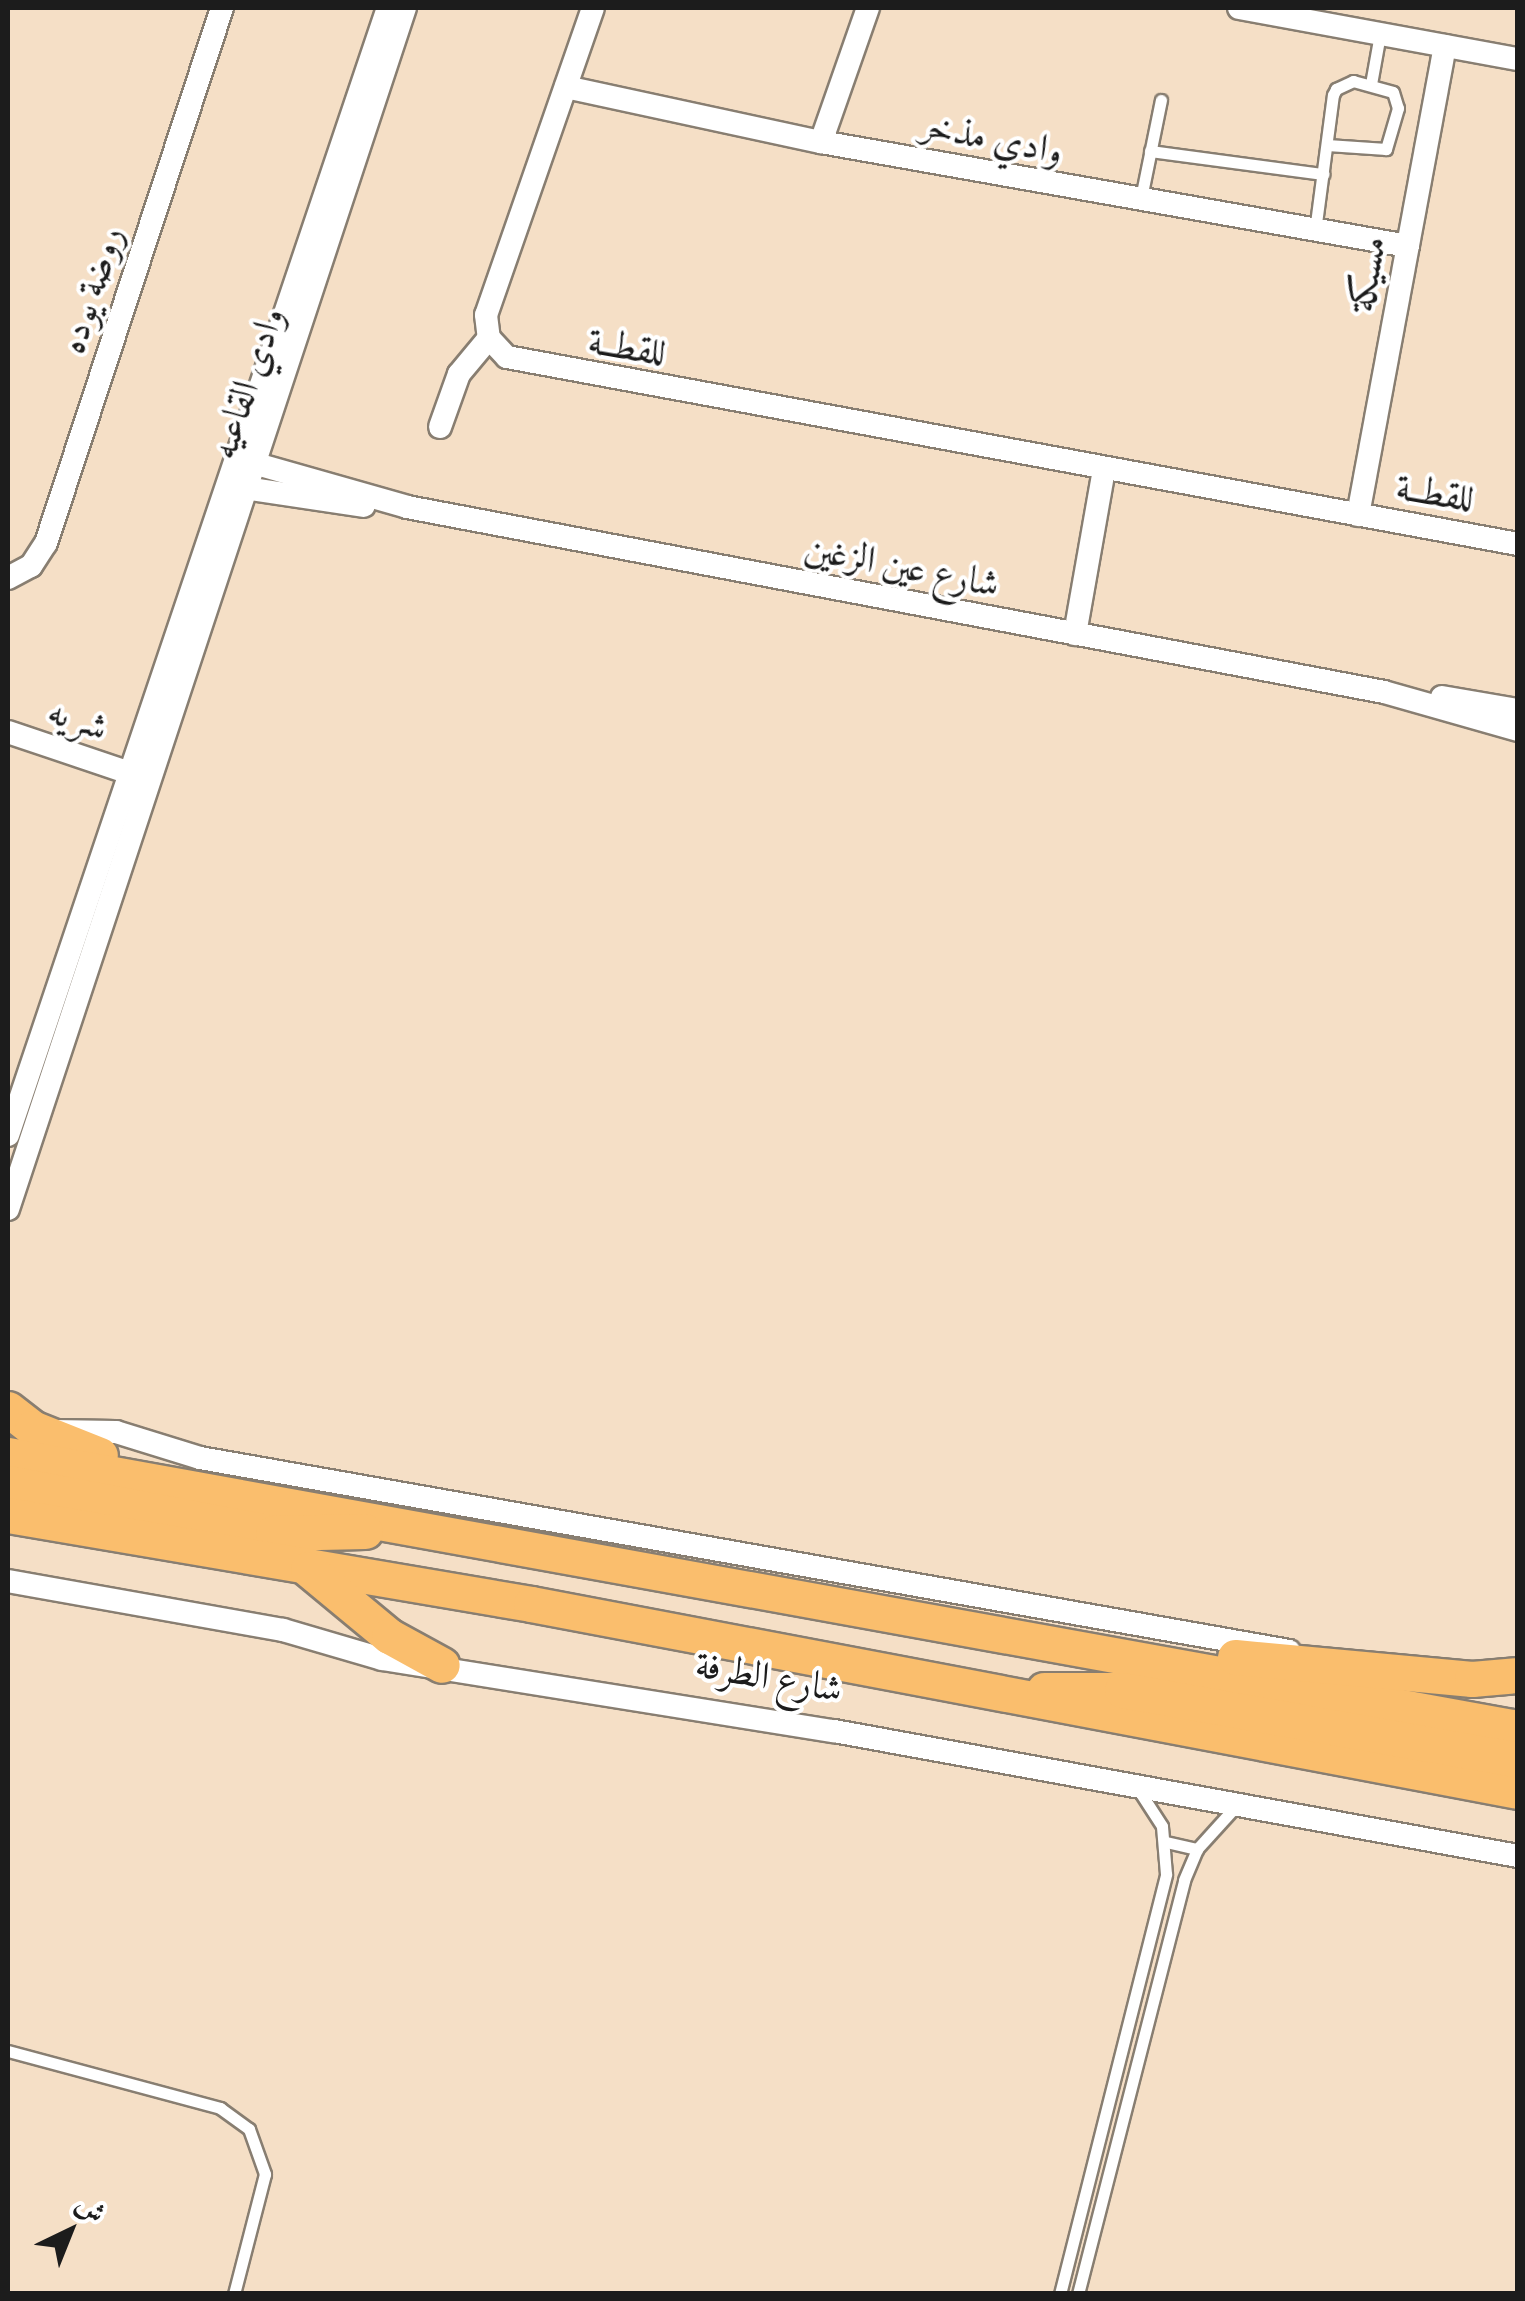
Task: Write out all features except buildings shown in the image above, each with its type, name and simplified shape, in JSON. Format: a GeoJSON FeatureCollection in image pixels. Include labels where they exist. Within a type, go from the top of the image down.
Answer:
{"type":"FeatureCollection","features":[{"type":"Feature","properties":{"kind":"main road"},"geometry":{"type":"LineString","coordinates":[[8,1409],[42,1432],[196,1487]]}},
{"type":"Feature","properties":{"kind":"main road"},"geometry":{"type":"LineString","coordinates":[[8,1455],[1518,1728]]}},
{"type":"Feature","properties":{"kind":"main road"},"geometry":{"type":"LineString","coordinates":[[8,1483],[288,1535],[406,1527]]}},
{"type":"Feature","properties":{"kind":"main road","name":"شارع الطرفة"},"geometry":{"type":"LineString","coordinates":[[8,1515],[530,1604],[998,1696],[1518,1791]]}},
{"type":"Feature","properties":{"kind":"main road"},"geometry":{"type":"LineString","coordinates":[[307,1568],[389,1636],[442,1665]]}},
{"type":"Feature","properties":{"kind":"main road"},"geometry":{"type":"LineString","coordinates":[[1133,1658],[1310,1662],[1472,1678],[1518,1676]]}},
{"type":"Feature","properties":{"kind":"main road"},"geometry":{"type":"LineString","coordinates":[[998,1696],[1122,1690],[1518,1760]]}},
{"type":"Feature","properties":{"kind":"street","name":"روضة يوده"},"geometry":{"type":"LineString","coordinates":[[8,578],[31,566],[46,542],[222,8]]}},
{"type":"Feature","properties":{"kind":"street","name":"وادي القاعيه"},"geometry":{"type":"LineString","coordinates":[[249,462],[388,8]]}},
{"type":"Feature","properties":{"kind":"street","name":"وادي القاعيه"},"geometry":{"type":"LineString","coordinates":[[8,1135],[249,462],[405,8]]}},
{"type":"Feature","properties":{"kind":"street"},"geometry":{"type":"LineString","coordinates":[[440,427],[459,374],[489,338],[486,315],[593,8]]}},
{"type":"Feature","properties":{"kind":"street"},"geometry":{"type":"LineString","coordinates":[[821,142],[868,8]]}},
{"type":"Feature","properties":{"kind":"street"},"geometry":{"type":"LineString","coordinates":[[1239,8],[1518,59]]}},
{"type":"Feature","properties":{"kind":"street","name":"مسيكة"},"geometry":{"type":"LineString","coordinates":[[1358,515],[1444,46]]}},
{"type":"Feature","properties":{"kind":"street","name":"وادي مذخر"},"geometry":{"type":"LineString","coordinates":[[566,87],[821,142],[1140,202],[1408,246]]}},
{"type":"Feature","properties":{"kind":"street","name":"للقطــة"},"geometry":{"type":"LineString","coordinates":[[489,338],[507,357],[538,366],[1518,544]]}},
{"type":"Feature","properties":{"kind":"street","name":"شارع عين الزغين"},"geometry":{"type":"LineString","coordinates":[[249,462],[408,507]]}},
{"type":"Feature","properties":{"kind":"street"},"geometry":{"type":"LineString","coordinates":[[1075,634],[1104,470]]}},
{"type":"Feature","properties":{"kind":"street","name":"شارع عين الزغين"},"geometry":{"type":"LineString","coordinates":[[239,487],[408,507],[1384,692],[1518,710]]}},
{"type":"Feature","properties":{"kind":"street","name":"شارع عين الزغين"},"geometry":{"type":"LineString","coordinates":[[1384,692],[1518,730]]}},
{"type":"Feature","properties":{"kind":"street","name":"شريه"},"geometry":{"type":"LineString","coordinates":[[8,732],[138,775]]}},
{"type":"Feature","properties":{"kind":"street","name":"وادي القاعيه"},"geometry":{"type":"LineString","coordinates":[[8,1208],[138,775]]}},
{"type":"Feature","properties":{"kind":"street"},"geometry":{"type":"LineString","coordinates":[[42,1432],[116,1432],[200,1458],[1157,1632],[1245,1639],[1310,1662]]}},
{"type":"Feature","properties":{"kind":"street","name":"شارع الطرفة"},"geometry":{"type":"LineString","coordinates":[[8,1581],[282,1630],[382,1659],[442,1665],[1518,1856]]}},
{"type":"Feature","properties":{"kind":"lane"},"geometry":{"type":"LineString","coordinates":[[1371,84],[1380,34]]}},
{"type":"Feature","properties":{"kind":"lane"},"geometry":{"type":"LineString","coordinates":[[1315,231],[1327,145],[1336,89],[1346,81],[1371,84],[1388,89],[1398,102],[1389,144],[1377,152],[1327,145]]}},
{"type":"Feature","properties":{"kind":"lane"},"geometry":{"type":"LineString","coordinates":[[1140,202],[1160,100]]}},
{"type":"Feature","properties":{"kind":"lane"},"geometry":{"type":"LineString","coordinates":[[1150,151],[1323,174]]}},
{"type":"Feature","properties":{"kind":"lane"},"geometry":{"type":"LineString","coordinates":[[1060,2294],[1166,1874],[1166,1842],[1155,1811],[1134,1786]]}},
{"type":"Feature","properties":{"kind":"lane"},"geometry":{"type":"LineString","coordinates":[[1078,2294],[1184,1880],[1197,1849],[1236,1806]]}},
{"type":"Feature","properties":{"kind":"lane"},"geometry":{"type":"LineString","coordinates":[[1166,1842],[1197,1849]]}},
{"type":"Feature","properties":{"kind":"lane"},"geometry":{"type":"LineString","coordinates":[[8,2051],[220,2108],[249,2128],[265,2174],[234,2294]]}},
{"type":"Feature","properties":{"kind":"path"},"geometry":{"type":"LineString","coordinates":[[1518,1616],[1518,1638]]}}]}
